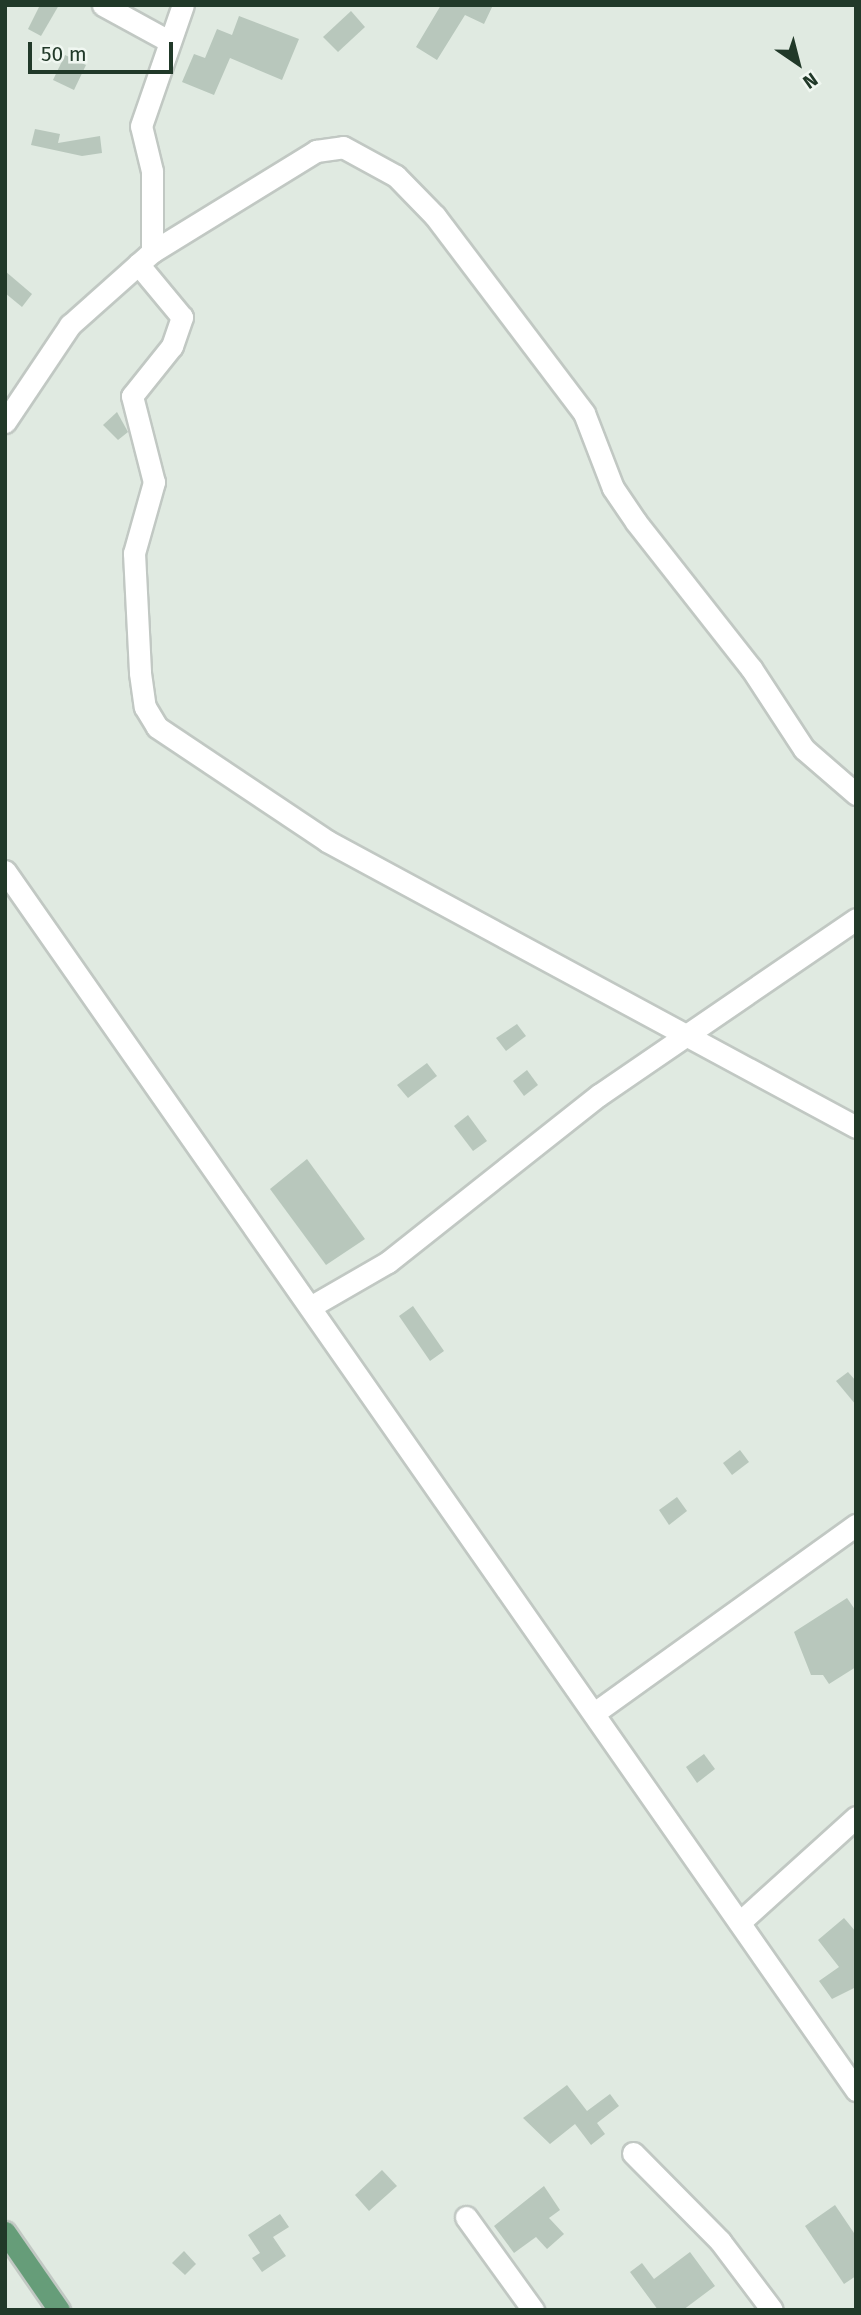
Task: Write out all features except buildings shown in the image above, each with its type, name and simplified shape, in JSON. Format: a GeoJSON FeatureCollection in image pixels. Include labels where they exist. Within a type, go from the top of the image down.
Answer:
{"type":"FeatureCollection","features":[{"type":"Feature","properties":{"kind":"main road"},"geometry":{"type":"LineString","coordinates":[[5,2232],[59,2310]]}},
{"type":"Feature","properties":{"kind":"street"},"geometry":{"type":"LineString","coordinates":[[103,5],[167,40]]}},
{"type":"Feature","properties":{"kind":"street"},"geometry":{"type":"LineString","coordinates":[[183,5],[167,40],[141,126],[152,171],[145,258],[182,317],[172,345],[132,396],[154,482],[134,553],[140,673],[145,708],[157,727],[327,841],[524,942],[688,1038],[715,1046],[856,1127]]}},
{"type":"Feature","properties":{"kind":"street"},"geometry":{"type":"LineString","coordinates":[[5,422],[71,325],[145,258],[316,151],[343,147],[396,176],[555,372],[584,413],[613,488],[710,624],[751,668],[804,749],[856,794]]}},
{"type":"Feature","properties":{"kind":"street"},"geometry":{"type":"LineString","coordinates":[[5,871],[597,1711],[856,2090]]}},
{"type":"Feature","properties":{"kind":"street"},"geometry":{"type":"LineString","coordinates":[[310,1307],[396,1256],[599,1095],[688,1038],[856,919]]}},
{"type":"Feature","properties":{"kind":"street"},"geometry":{"type":"LineString","coordinates":[[597,1711],[856,1525]]}},
{"type":"Feature","properties":{"kind":"street"},"geometry":{"type":"LineString","coordinates":[[741,1921],[856,1817]]}},
{"type":"Feature","properties":{"kind":"street"},"geometry":{"type":"LineString","coordinates":[[633,2152],[720,2241],[772,2310]]}},
{"type":"Feature","properties":{"kind":"street"},"geometry":{"type":"LineString","coordinates":[[466,2217],[533,2310]]}}]}
